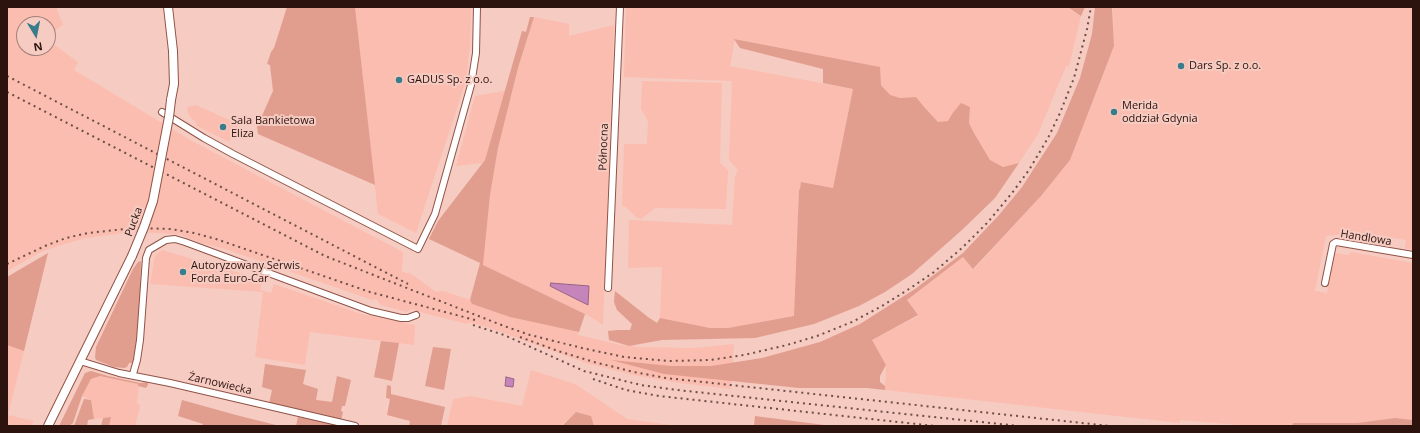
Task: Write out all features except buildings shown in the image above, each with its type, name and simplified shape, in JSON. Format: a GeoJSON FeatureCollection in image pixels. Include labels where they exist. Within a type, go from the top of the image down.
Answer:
{"type":"FeatureCollection","features":[{"type":"Feature","properties":{"kind":"street","name":"Pucka"},"geometry":{"type":"LineString","coordinates":[[48,426],[132,256],[153,201],[174,84],[174,59],[168,7]]}},
{"type":"Feature","properties":{"kind":"street"},"geometry":{"type":"LineString","coordinates":[[162,112],[233,154],[418,249],[435,214],[471,85],[476,53],[477,7]]}},
{"type":"Feature","properties":{"kind":"street","name":"Północna"},"geometry":{"type":"LineString","coordinates":[[608,288],[620,7]]}},
{"type":"Feature","properties":{"kind":"street"},"geometry":{"type":"LineString","coordinates":[[133,374],[140,340],[147,254],[149,250],[166,240],[175,240],[362,309],[401,318],[408,318],[416,315]]}},
{"type":"Feature","properties":{"kind":"street","name":"Handlowa"},"geometry":{"type":"LineString","coordinates":[[1325,283],[1333,244],[1336,242],[1413,255]]}},
{"type":"Feature","properties":{"kind":"street","name":"Żarnowiecka"},"geometry":{"type":"LineString","coordinates":[[80,361],[119,373],[133,374],[355,426]]}},
{"type":"Feature","properties":{"kind":"shaded area"},"geometry":{"type":"Polygon","coordinates":[[[7,7],[56,7],[63,25],[56,30],[56,16],[16,16],[16,56],[56,56],[56,46],[78,62],[74,70],[192,141],[403,252],[402,271],[410,273],[436,292],[443,291],[470,300],[472,304],[510,317],[579,332],[578,335],[621,345],[637,347],[694,348],[734,344],[731,389],[680,383],[633,375],[586,363],[487,327],[468,322],[467,324],[412,309],[407,312],[381,305],[376,299],[372,300],[225,249],[201,243],[179,234],[130,232],[86,238],[41,252],[7,271],[7,7]]]}},
{"type":"Feature","properties":{"kind":"shaded area"},"geometry":{"type":"Polygon","coordinates":[[[287,7],[355,7],[375,185],[258,134],[257,127],[273,91],[270,65],[267,64],[274,48],[287,7]]]}},
{"type":"Feature","properties":{"kind":"shaded area"},"geometry":{"type":"Polygon","coordinates":[[[355,7],[471,7],[470,45],[466,81],[416,233],[378,214],[355,7]]]}},
{"type":"Feature","properties":{"kind":"shaded area"},"geometry":{"type":"Polygon","coordinates":[[[626,7],[1069,7],[1069,9],[1081,16],[1069,66],[1066,66],[1038,134],[1019,163],[1003,167],[990,160],[974,133],[969,123],[970,107],[952,114],[948,121],[938,122],[916,97],[900,98],[890,96],[881,85],[879,67],[735,39],[730,66],[853,89],[833,188],[801,182],[799,191],[794,316],[728,328],[710,328],[660,318],[662,267],[628,268],[629,220],[732,225],[735,176],[738,170],[729,160],[732,81],[624,77],[626,7]]]}},
{"type":"Feature","properties":{"kind":"shaded area"},"geometry":{"type":"Polygon","coordinates":[[[1069,7],[1085,7],[1081,16],[1069,7]]]}},
{"type":"Feature","properties":{"kind":"shaded area"},"geometry":{"type":"Polygon","coordinates":[[[1095,7],[1112,7],[1114,46],[1070,160],[1041,196],[973,269],[963,257],[907,300],[918,315],[872,340],[886,365],[880,376],[880,382],[885,386],[885,390],[867,388],[799,388],[664,374],[611,360],[671,366],[711,366],[762,358],[820,342],[860,324],[915,289],[963,253],[999,215],[1022,187],[1057,133],[1080,78],[1092,34],[1095,7]]]}},
{"type":"Feature","properties":{"kind":"shaded area"},"geometry":{"type":"Polygon","coordinates":[[[1113,7],[1413,7],[1413,250],[1405,248],[1406,240],[1350,231],[1347,231],[1344,234],[1326,236],[1315,291],[1327,293],[1335,253],[1349,255],[1351,252],[1413,263],[1413,420],[1395,418],[1357,423],[1293,423],[1292,426],[1250,426],[1180,420],[1180,423],[885,390],[886,365],[872,340],[918,316],[907,300],[963,257],[974,269],[1041,196],[1070,160],[1114,46],[1113,7]]]}},
{"type":"Feature","properties":{"kind":"shaded area"},"geometry":{"type":"Polygon","coordinates":[[[530,17],[534,17],[518,68],[498,148],[490,195],[483,265],[585,314],[579,332],[510,317],[472,304],[470,300],[480,263],[429,239],[438,221],[485,160],[522,31],[526,32],[530,17]]]}},
{"type":"Feature","properties":{"kind":"shaded area"},"geometry":{"type":"Polygon","coordinates":[[[534,17],[569,24],[569,36],[614,25],[603,325],[589,316],[483,265],[490,195],[498,148],[518,68],[534,17]]]}},
{"type":"Feature","properties":{"kind":"shaded area"},"geometry":{"type":"Polygon","coordinates":[[[734,39],[880,67],[881,85],[890,95],[900,98],[916,97],[938,122],[948,121],[961,103],[970,107],[969,123],[990,160],[1003,167],[1019,163],[995,198],[962,230],[912,274],[885,292],[859,306],[814,324],[755,338],[662,340],[629,346],[609,340],[608,331],[630,330],[632,324],[617,310],[614,302],[615,291],[657,323],[660,318],[710,328],[728,328],[794,316],[799,190],[801,182],[833,188],[853,89],[823,83],[823,69],[740,48],[734,39]]]}},
{"type":"Feature","properties":{"kind":"shaded area"},"geometry":{"type":"Polygon","coordinates":[[[642,81],[722,83],[720,163],[728,170],[726,209],[655,208],[641,219],[636,217],[626,207],[622,206],[624,144],[647,144],[648,121],[641,109],[642,81]]]}},
{"type":"Feature","properties":{"kind":"shaded area"},"geometry":{"type":"Polygon","coordinates":[[[505,91],[485,160],[482,163],[456,166],[475,96],[505,91]]]}},
{"type":"Feature","properties":{"kind":"shaded area"},"geometry":{"type":"Polygon","coordinates":[[[196,105],[238,124],[229,142],[195,125],[197,123],[190,117],[187,107],[196,105]]]}},
{"type":"Feature","properties":{"kind":"shaded area"},"geometry":{"type":"Polygon","coordinates":[[[162,250],[263,280],[260,290],[271,293],[274,284],[361,314],[415,325],[414,345],[310,332],[305,365],[255,357],[263,292],[150,284],[155,256],[162,250]]]}},
{"type":"Feature","properties":{"kind":"shaded area"},"geometry":{"type":"Polygon","coordinates":[[[48,253],[24,351],[7,345],[7,277],[48,253]]]}},
{"type":"Feature","properties":{"kind":"shaded area"},"geometry":{"type":"Polygon","coordinates":[[[141,261],[140,300],[133,363],[129,363],[127,367],[124,368],[114,367],[96,360],[96,347],[133,269],[138,262],[141,261]]]}},
{"type":"Feature","properties":{"kind":"shaded area"},"geometry":{"type":"Polygon","coordinates":[[[551,283],[589,286],[588,305],[550,286],[551,283]]]}},
{"type":"Feature","properties":{"kind":"shaded area"},"geometry":{"type":"Polygon","coordinates":[[[381,341],[399,343],[392,381],[374,377],[381,341]]]}},
{"type":"Feature","properties":{"kind":"shaded area"},"geometry":{"type":"Polygon","coordinates":[[[7,345],[24,351],[8,415],[34,421],[31,426],[7,426],[7,345]]]}},
{"type":"Feature","properties":{"kind":"shaded area"},"geometry":{"type":"Polygon","coordinates":[[[433,347],[451,349],[444,390],[425,386],[433,347]]]}},
{"type":"Feature","properties":{"kind":"shaded area"},"geometry":{"type":"Polygon","coordinates":[[[265,364],[306,370],[303,384],[318,389],[316,400],[332,402],[337,376],[351,380],[345,406],[342,406],[341,411],[343,412],[341,421],[269,404],[272,390],[262,387],[265,364]]]}},
{"type":"Feature","properties":{"kind":"shaded area"},"geometry":{"type":"Polygon","coordinates":[[[531,370],[575,384],[627,419],[678,426],[594,426],[591,416],[576,412],[560,426],[447,426],[453,399],[470,396],[522,406],[531,370]]]}},
{"type":"Feature","properties":{"kind":"shaded area"},"geometry":{"type":"Polygon","coordinates":[[[91,371],[140,383],[148,382],[148,385],[146,388],[138,386],[138,384],[100,376],[91,379],[82,396],[73,423],[69,426],[59,426],[85,373],[91,371]]]}},
{"type":"Feature","properties":{"kind":"shaded area"},"geometry":{"type":"Polygon","coordinates":[[[100,376],[139,384],[137,403],[140,406],[135,426],[109,426],[111,417],[94,419],[91,400],[82,396],[91,379],[100,376]]]}},
{"type":"Feature","properties":{"kind":"shaded area"},"geometry":{"type":"Polygon","coordinates":[[[506,377],[514,379],[513,387],[505,386],[506,377]]]}},
{"type":"Feature","properties":{"kind":"shaded area"},"geometry":{"type":"Polygon","coordinates":[[[387,385],[391,386],[391,394],[445,407],[441,426],[409,426],[410,421],[387,415],[390,399],[386,398],[387,385]]]}},
{"type":"Feature","properties":{"kind":"shaded area"},"geometry":{"type":"Polygon","coordinates":[[[84,399],[91,400],[94,419],[88,420],[87,426],[74,426],[84,399]]]}},
{"type":"Feature","properties":{"kind":"shaded area"},"geometry":{"type":"Polygon","coordinates":[[[182,400],[280,426],[202,426],[203,424],[178,416],[182,400]]]}},
{"type":"Feature","properties":{"kind":"shaded area"},"geometry":{"type":"Polygon","coordinates":[[[576,412],[591,416],[594,426],[562,426],[576,412]]]}},
{"type":"Feature","properties":{"kind":"shaded area"},"geometry":{"type":"Polygon","coordinates":[[[755,416],[832,426],[754,426],[755,416]]]}},
{"type":"Feature","properties":{"kind":"shaded area"},"geometry":{"type":"Polygon","coordinates":[[[111,417],[109,426],[101,426],[103,418],[111,417]]]}},
{"type":"Feature","properties":{"kind":"shaded area"},"geometry":{"type":"Polygon","coordinates":[[[298,417],[342,425],[296,426],[298,417]]]}},
{"type":"Feature","properties":{"kind":"shaded area"},"geometry":{"type":"Polygon","coordinates":[[[1395,418],[1413,420],[1413,426],[1292,426],[1293,423],[1357,423],[1395,418]]]}},
{"type":"Feature","properties":{"kind":"railway"},"geometry":{"type":"LineString","coordinates":[[7,92],[325,256],[504,326],[530,335],[624,357],[669,361],[710,360],[744,355],[787,345],[817,336],[852,322],[909,289],[934,272],[962,248],[988,222],[1012,193],[1029,170],[1048,138],[1074,78],[1087,29],[1091,7]]}},
{"type":"Feature","properties":{"kind":"railway"},"geometry":{"type":"LineString","coordinates":[[7,76],[408,284]]}},
{"type":"Feature","properties":{"kind":"railway"},"geometry":{"type":"LineString","coordinates":[[7,264],[45,246],[66,238],[88,233],[134,228],[171,229],[216,239],[370,292],[475,320]]}},
{"type":"Feature","properties":{"kind":"railway"},"geometry":{"type":"LineString","coordinates":[[473,325],[504,335],[584,371],[641,385],[1019,426]]}},
{"type":"Feature","properties":{"kind":"railway"},"geometry":{"type":"LineString","coordinates":[[520,337],[594,362],[666,378],[1110,426]]}},
{"type":"Feature","properties":{"kind":"railway"},"geometry":{"type":"LineString","coordinates":[[593,379],[626,390],[659,396],[935,426]]}},
{"type":"Feature","properties":{"kind":"place","name":"Dars Sp. z o.o."},"geometry":{"type":"Point","coordinates":[1181,66]}},
{"type":"Feature","properties":{"kind":"place","name":"GADUS Sp. z o.o."},"geometry":{"type":"Point","coordinates":[399,80]}},
{"type":"Feature","properties":{"kind":"place","name":"Merida oddział Gdynia"},"geometry":{"type":"Point","coordinates":[1114,112]}},
{"type":"Feature","properties":{"kind":"place","name":"Sala Bankietowa Eliza"},"geometry":{"type":"Point","coordinates":[223,127]}},
{"type":"Feature","properties":{"kind":"place","name":"Autoryzowany Serwis Forda Euro-Car"},"geometry":{"type":"Point","coordinates":[183,272]}}]}
